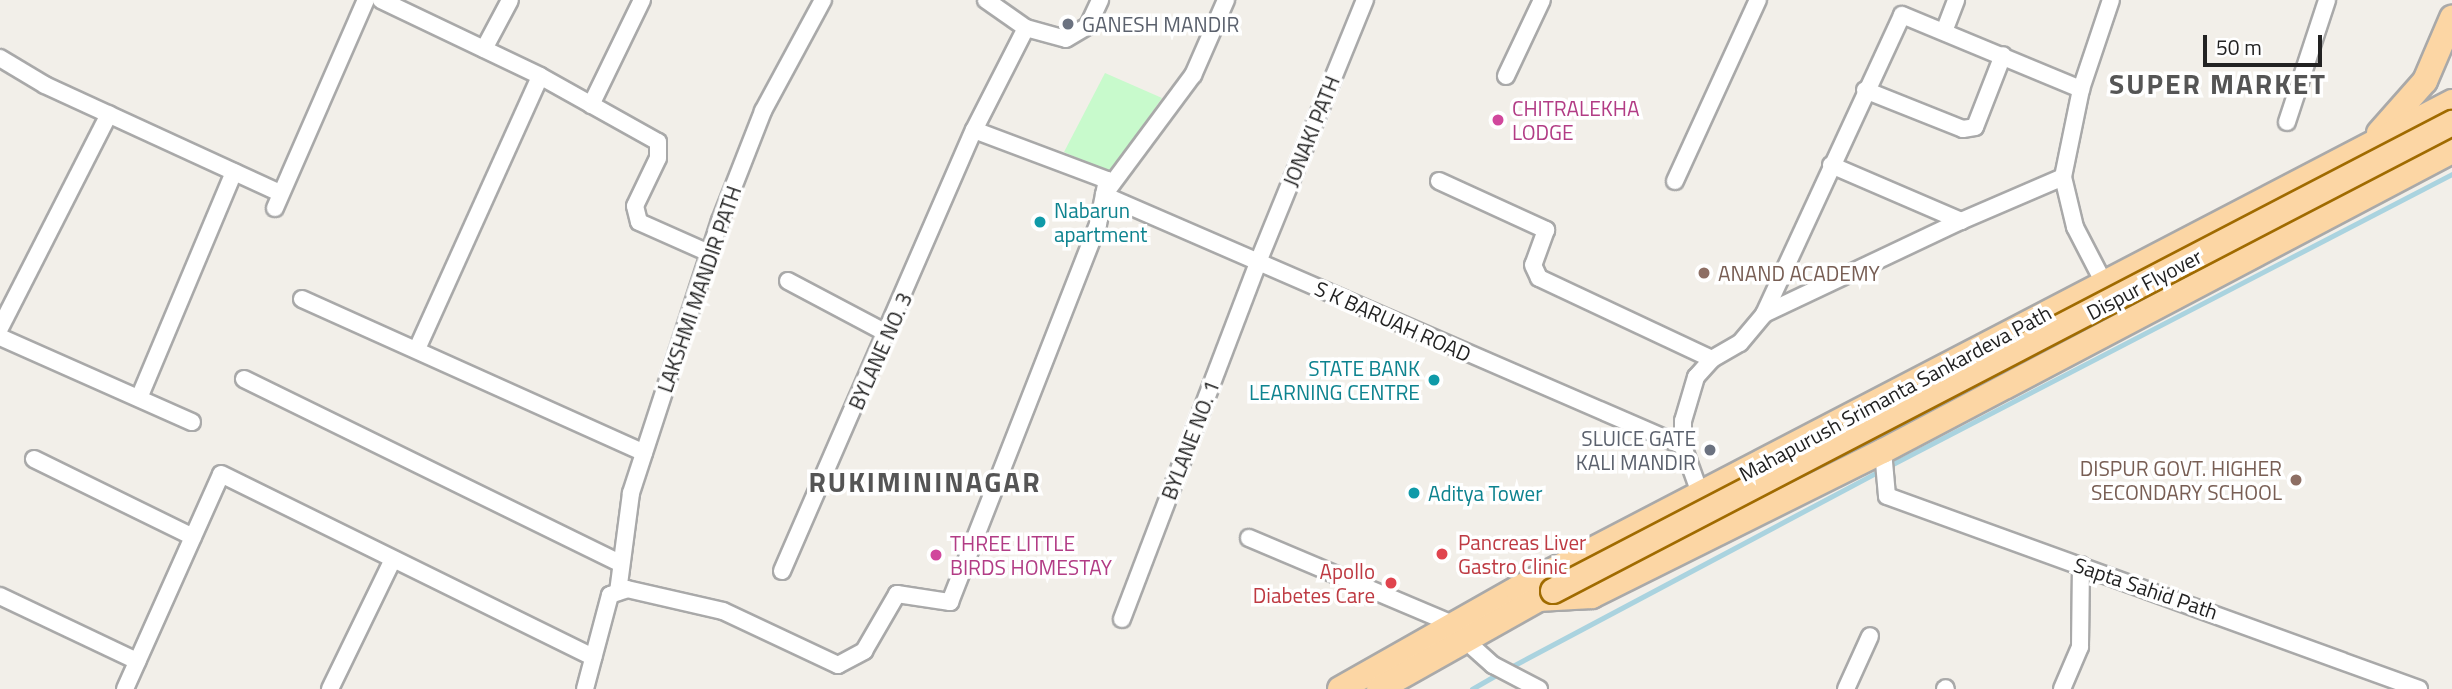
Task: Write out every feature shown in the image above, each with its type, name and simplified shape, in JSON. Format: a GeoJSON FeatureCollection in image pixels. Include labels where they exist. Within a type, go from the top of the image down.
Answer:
{"type":"FeatureCollection","features":[{"type":"Feature","properties":{"kind":"main road"},"geometry":{"type":"LineString","coordinates":[[2356,155],[2418,92],[2452,18]]}},
{"type":"Feature","properties":{"kind":"main road","name":"Mahapurush Srimanta Sankardeva Path"},"geometry":{"type":"LineString","coordinates":[[1379,689],[1459,632],[1701,496],[2104,283],[2356,155],[2452,102]]}},
{"type":"Feature","properties":{"kind":"main road","name":"Dispur Flyover"},"geometry":{"type":"LineString","coordinates":[[1546,595],[2452,123]]}},
{"type":"Feature","properties":{"kind":"main road","name":"Mahapurush Srimanta Sankardeva Path"},"geometry":{"type":"LineString","coordinates":[[1340,689],[1459,632],[1546,595],[1592,596],[1884,454],[2452,151]]}},
{"type":"Feature","properties":{"kind":"main road"},"geometry":{"type":"LineString","coordinates":[[2328,169],[2344,187],[2349,206]]}},
{"type":"Feature","properties":{"kind":"street"},"geometry":{"type":"LineString","coordinates":[[0,58],[109,114],[234,172],[278,200],[366,0]]}},
{"type":"Feature","properties":{"kind":"street"},"geometry":{"type":"LineString","coordinates":[[382,0],[540,76],[658,142],[658,158],[635,206],[639,222],[709,253]]}},
{"type":"Feature","properties":{"kind":"street"},"geometry":{"type":"LineString","coordinates":[[484,48],[510,0]]}},
{"type":"Feature","properties":{"kind":"street"},"geometry":{"type":"LineString","coordinates":[[591,104],[642,0]]}},
{"type":"Feature","properties":{"kind":"street","name":"LAKSHMI MANDIR PATH"},"geometry":{"type":"LineString","coordinates":[[618,592],[631,493],[709,253],[763,111],[823,0]]}},
{"type":"Feature","properties":{"kind":"street"},"geometry":{"type":"LineString","coordinates":[[986,0],[1026,28],[1066,39],[1088,26],[1100,0]]}},
{"type":"Feature","properties":{"kind":"street"},"geometry":{"type":"LineString","coordinates":[[1104,195],[1193,75],[1226,0]]}},
{"type":"Feature","properties":{"kind":"street","name":"JONAKI PATH"},"geometry":{"type":"LineString","coordinates":[[1258,262],[1365,0]]}},
{"type":"Feature","properties":{"kind":"street"},"geometry":{"type":"LineString","coordinates":[[1506,76],[1542,0]]}},
{"type":"Feature","properties":{"kind":"street"},"geometry":{"type":"LineString","coordinates":[[1675,181],[1758,0]]}},
{"type":"Feature","properties":{"kind":"street"},"geometry":{"type":"LineString","coordinates":[[1945,29],[1956,0]]}},
{"type":"Feature","properties":{"kind":"street"},"geometry":{"type":"LineString","coordinates":[[2104,283],[2075,227],[2063,177],[2081,89],[2111,0]]}},
{"type":"Feature","properties":{"kind":"street"},"geometry":{"type":"LineString","coordinates":[[2287,122],[2327,0]]}},
{"type":"Feature","properties":{"kind":"street"},"geometry":{"type":"LineString","coordinates":[[1701,496],[1683,446],[1683,421],[1696,377],[1713,359],[1740,343],[1763,314],[1902,15],[1945,29],[2081,89]]}},
{"type":"Feature","properties":{"kind":"street","name":"BYLANE NO. 3"},"geometry":{"type":"LineString","coordinates":[[782,570],[888,334],[974,130],[1026,28]]}},
{"type":"Feature","properties":{"kind":"street"},"geometry":{"type":"LineString","coordinates":[[1865,90],[1963,129],[1975,127],[2003,55]]}},
{"type":"Feature","properties":{"kind":"street"},"geometry":{"type":"LineString","coordinates":[[417,349],[540,76]]}},
{"type":"Feature","properties":{"kind":"street"},"geometry":{"type":"LineString","coordinates":[[0,328],[109,114]]}},
{"type":"Feature","properties":{"kind":"street"},"geometry":{"type":"LineString","coordinates":[[585,689],[610,595],[627,589],[723,611],[838,665],[864,651],[897,594],[950,602],[1098,224],[1108,180],[974,130]]}},
{"type":"Feature","properties":{"kind":"street"},"geometry":{"type":"LineString","coordinates":[[1830,165],[1961,221]]}},
{"type":"Feature","properties":{"kind":"street"},"geometry":{"type":"LineString","coordinates":[[139,398],[234,172]]}},
{"type":"Feature","properties":{"kind":"street"},"geometry":{"type":"LineString","coordinates":[[1763,314],[1961,221],[2063,177]]}},
{"type":"Feature","properties":{"kind":"street"},"geometry":{"type":"LineString","coordinates":[[1439,181],[1546,230],[1533,265],[1539,278],[1713,359]]}},
{"type":"Feature","properties":{"kind":"street","name":"S K BARUAH ROAD"},"geometry":{"type":"LineString","coordinates":[[1104,195],[1683,446]]}},
{"type":"Feature","properties":{"kind":"street","name":"BYLANE NO. 1"},"geometry":{"type":"LineString","coordinates":[[1122,619],[1258,262]]}},
{"type":"Feature","properties":{"kind":"street"},"geometry":{"type":"LineString","coordinates":[[788,281],[888,334]]}},
{"type":"Feature","properties":{"kind":"street"},"geometry":{"type":"LineString","coordinates":[[302,299],[644,453]]}},
{"type":"Feature","properties":{"kind":"street"},"geometry":{"type":"LineString","coordinates":[[0,337],[192,422]]}},
{"type":"Feature","properties":{"kind":"street"},"geometry":{"type":"LineString","coordinates":[[244,379],[621,564]]}},
{"type":"Feature","properties":{"kind":"street","name":"Sapta Sahid Path"},"geometry":{"type":"LineString","coordinates":[[1884,454],[1887,496],[2419,689]]}},
{"type":"Feature","properties":{"kind":"street"},"geometry":{"type":"LineString","coordinates":[[34,459],[193,537]]}},
{"type":"Feature","properties":{"kind":"street"},"geometry":{"type":"LineString","coordinates":[[125,689],[221,474],[593,657]]}},
{"type":"Feature","properties":{"kind":"street"},"geometry":{"type":"LineString","coordinates":[[1249,538],[1459,632],[1494,666],[1539,689]]}},
{"type":"Feature","properties":{"kind":"street"},"geometry":{"type":"LineString","coordinates":[[330,689],[393,559]]}},
{"type":"Feature","properties":{"kind":"street"},"geometry":{"type":"LineString","coordinates":[[2062,689],[2080,647],[2081,565]]}},
{"type":"Feature","properties":{"kind":"street"},"geometry":{"type":"LineString","coordinates":[[0,596],[137,662]]}},
{"type":"Feature","properties":{"kind":"street"},"geometry":{"type":"LineString","coordinates":[[1846,689],[1870,636]]}},
{"type":"Feature","properties":{"kind":"street"},"geometry":{"type":"LineString","coordinates":[[2374,672],[2377,689]]}},
{"type":"Feature","properties":{"kind":"green space"},"geometry":{"type":"Polygon","coordinates":[[[1105,73],[1162,98],[1110,173],[1064,152],[1105,73]]]}},
{"type":"Feature","properties":{"kind":"waterway"},"geometry":{"type":"LineString","coordinates":[[1889,466],[2452,174]]}},
{"type":"Feature","properties":{"kind":"waterway"},"geometry":{"type":"LineString","coordinates":[[1509,668],[1881,470]]}},
{"type":"Feature","properties":{"kind":"waterway"},"geometry":{"type":"LineString","coordinates":[[1472,689],[1498,674]]}},
{"type":"Feature","properties":{"kind":"place","name":"GANESH MANDIR"},"geometry":{"type":"Point","coordinates":[1068,24]}},
{"type":"Feature","properties":{"kind":"place","name":"CHITRALEKHA LODGE"},"geometry":{"type":"Point","coordinates":[1498,120]}},
{"type":"Feature","properties":{"kind":"place","name":"Nabarun apartment"},"geometry":{"type":"Point","coordinates":[1040,222]}},
{"type":"Feature","properties":{"kind":"place","name":"ANAND ACADEMY"},"geometry":{"type":"Point","coordinates":[1704,273]}},
{"type":"Feature","properties":{"kind":"place","name":"STATE BANK LEARNING CENTRE"},"geometry":{"type":"Point","coordinates":[1434,380]}},
{"type":"Feature","properties":{"kind":"place","name":"SLUICE GATE KALI MANDIR"},"geometry":{"type":"Point","coordinates":[1710,450]}},
{"type":"Feature","properties":{"kind":"place","name":"DISPUR GOVT. HIGHER SECONDARY SCHOOL"},"geometry":{"type":"Point","coordinates":[2296,480]}},
{"type":"Feature","properties":{"kind":"place","name":"Aditya Tower"},"geometry":{"type":"Point","coordinates":[1414,493]}},
{"type":"Feature","properties":{"kind":"place","name":"Pancreas Liver Gastro Clinic"},"geometry":{"type":"Point","coordinates":[1442,554]}},
{"type":"Feature","properties":{"kind":"place","name":"THREE LITTLE BIRDS HOMESTAY"},"geometry":{"type":"Point","coordinates":[936,555]}},
{"type":"Feature","properties":{"kind":"place","name":"Apollo Diabetes Care"},"geometry":{"type":"Point","coordinates":[1391,583]}},
{"type":"Feature","properties":{"kind":"district","name":"SUPER MARKET"},"geometry":{"type":"Point","coordinates":[2218,84]}},
{"type":"Feature","properties":{"kind":"district","name":"RUKIMININAGAR"},"geometry":{"type":"Point","coordinates":[925,482]}}]}
